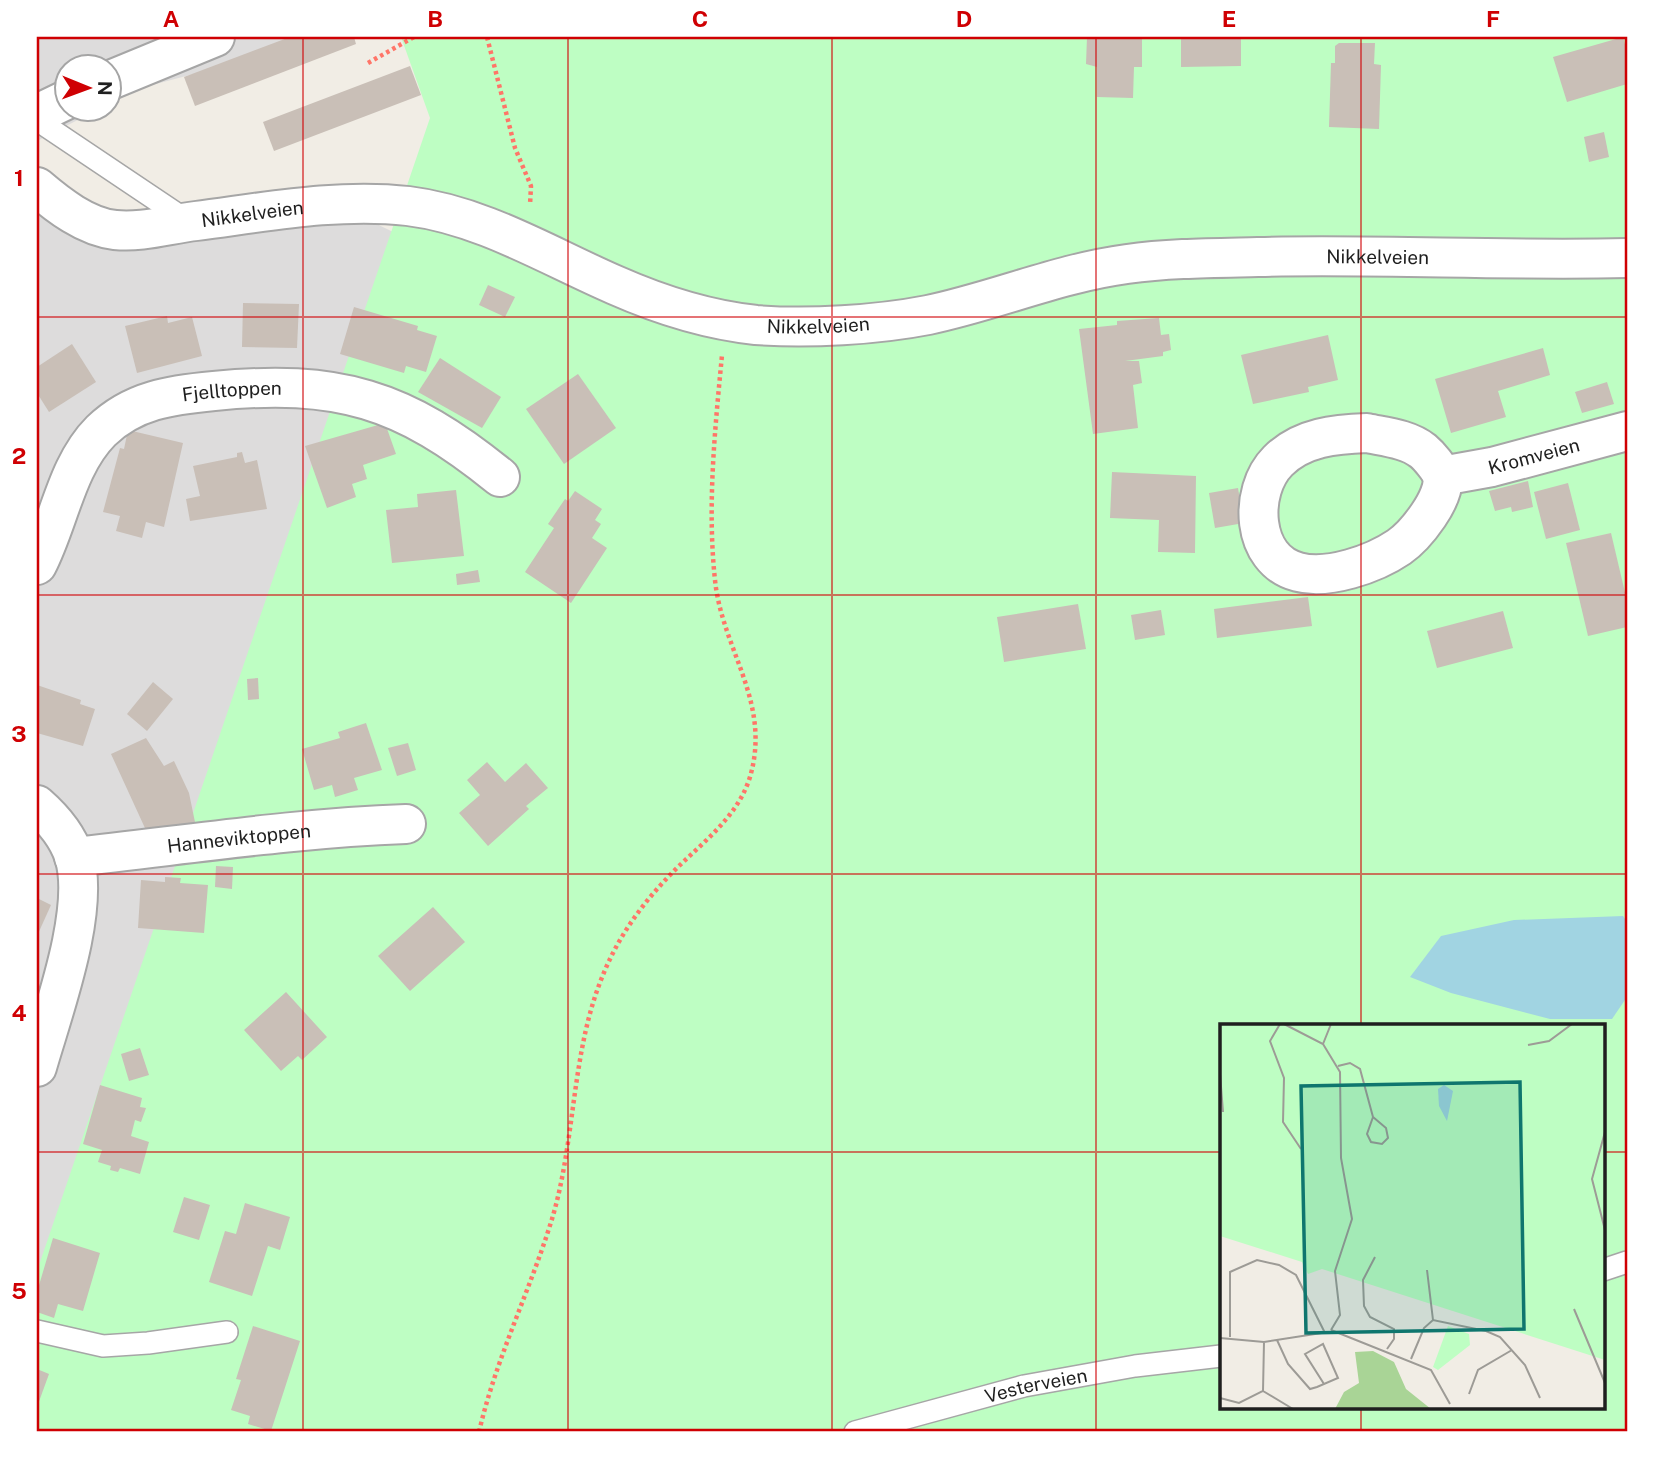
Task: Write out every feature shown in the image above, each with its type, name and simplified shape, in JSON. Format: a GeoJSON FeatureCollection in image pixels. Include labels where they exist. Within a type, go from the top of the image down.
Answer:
{"type":"FeatureCollection","features":[{"type":"Feature","properties":{"kind":"street"},"geometry":{"type":"LineString","coordinates":[[122,75],[215,37]]}},
{"type":"Feature","properties":{"kind":"street","name":"Nikkelveien"},"geometry":{"type":"LineString","coordinates":[[37,187],[58,205],[93,224],[115,230],[154,229],[189,222],[355,204],[411,206],[500,231],[618,286],[689,311],[759,325],[845,324],[926,315],[1091,272],[1170,260],[1317,256],[1627,258]]}},
{"type":"Feature","properties":{"kind":"street","name":"Fjelltoppen"},"geometry":{"type":"LineString","coordinates":[[37,565],[68,487],[99,434],[116,418],[141,403],[175,395],[281,386],[317,387],[348,393],[380,402],[417,421],[472,454],[500,477]]}},
{"type":"Feature","properties":{"kind":"street","name":"Kromveien"},"geometry":{"type":"LineString","coordinates":[[1442,476],[1492,467],[1627,431]]}},
{"type":"Feature","properties":{"kind":"street"},"geometry":{"type":"LineString","coordinates":[[1334,433],[1367,433],[1398,439],[1423,450],[1442,476],[1431,514],[1401,546],[1371,561],[1335,572],[1301,573],[1277,561],[1261,538],[1258,510],[1264,485],[1278,461],[1307,443],[1334,433]]}},
{"type":"Feature","properties":{"kind":"street"},"geometry":{"type":"LineString","coordinates":[[37,805],[57,822],[74,857],[77,892],[71,947],[37,1067]]}},
{"type":"Feature","properties":{"kind":"street","name":"Hanneviktoppen"},"geometry":{"type":"LineString","coordinates":[[74,857],[185,842],[346,826],[406,824]]}},
{"type":"Feature","properties":{"kind":"lane"},"geometry":{"type":"LineString","coordinates":[[37,120],[189,222]]}},
{"type":"Feature","properties":{"kind":"lane"},"geometry":{"type":"LineString","coordinates":[[1604,1270],[1627,1262]]}},
{"type":"Feature","properties":{"kind":"lane"},"geometry":{"type":"LineString","coordinates":[[37,1331],[103,1346],[227,1332]]}},
{"type":"Feature","properties":{"kind":"lane","name":"Vesterveien"},"geometry":{"type":"LineString","coordinates":[[855,1432],[1024,1386],[1135,1366],[1220,1356]]}},
{"type":"Feature","properties":{"kind":"path"},"geometry":{"type":"LineString","coordinates":[[368,63],[414,37]]}},
{"type":"Feature","properties":{"kind":"path"},"geometry":{"type":"LineString","coordinates":[[487,37],[515,148],[531,186],[530,206]]}},
{"type":"Feature","properties":{"kind":"path"},"geometry":{"type":"LineString","coordinates":[[518,201],[542,212]]}},
{"type":"Feature","properties":{"kind":"path"},"geometry":{"type":"LineString","coordinates":[[479,1432],[489,1389],[552,1218],[564,1165],[579,1062],[603,975],[634,915],[729,816],[750,776],[756,734],[752,697],[715,582],[715,426],[723,348]]}},
{"type":"Feature","properties":{"kind":"shaded area"},"geometry":{"type":"Polygon","coordinates":[[[37,37],[334,37],[137,89],[122,96],[122,52],[52,52],[52,122],[74,122],[37,141],[37,37]]]}},
{"type":"Feature","properties":{"kind":"shaded area"},"geometry":{"type":"Polygon","coordinates":[[[37,198],[157,234],[354,213],[525,296],[158,1432],[37,1432],[37,198]]]}},
{"type":"Feature","properties":{"kind":"green space"},"geometry":{"type":"Polygon","coordinates":[[[401,37],[1627,37],[1627,1432],[37,1432],[37,1271],[430,118],[401,37]]]}},
{"type":"Feature","properties":{"kind":"water"},"geometry":{"type":"Polygon","coordinates":[[[1623,916],[1627,922],[1627,997],[1612,1019],[1550,1019],[1451,993],[1410,977],[1441,936],[1514,920],[1623,916]]]}},
{"type":"Feature","properties":{"kind":"building"},"geometry":{"type":"Polygon","coordinates":[[[290,37],[354,37],[356,44],[195,106],[184,77],[290,37]]]}},
{"type":"Feature","properties":{"kind":"building"},"geometry":{"type":"Polygon","coordinates":[[[1087,37],[1142,37],[1142,67],[1134,67],[1133,98],[1097,97],[1097,67],[1086,64],[1087,37]]]}},
{"type":"Feature","properties":{"kind":"building"},"geometry":{"type":"Polygon","coordinates":[[[1181,37],[1241,37],[1241,66],[1181,67],[1181,37]]]}},
{"type":"Feature","properties":{"kind":"building"},"geometry":{"type":"Polygon","coordinates":[[[1623,37],[1627,52],[1627,84],[1567,102],[1553,57],[1623,37]]]}},
{"type":"Feature","properties":{"kind":"building"},"geometry":{"type":"Polygon","coordinates":[[[1339,43],[1375,43],[1374,64],[1381,65],[1379,129],[1329,127],[1331,63],[1335,63],[1335,46],[1339,43]]]}},
{"type":"Feature","properties":{"kind":"building"},"geometry":{"type":"Polygon","coordinates":[[[410,66],[421,95],[274,151],[263,122],[410,66]]]}},
{"type":"Feature","properties":{"kind":"building"},"geometry":{"type":"Polygon","coordinates":[[[1604,132],[1609,157],[1589,162],[1584,137],[1604,132]]]}},
{"type":"Feature","properties":{"kind":"building"},"geometry":{"type":"Polygon","coordinates":[[[488,285],[515,297],[505,317],[479,305],[488,285]]]}},
{"type":"Feature","properties":{"kind":"building"},"geometry":{"type":"Polygon","coordinates":[[[243,303],[299,304],[297,348],[242,347],[243,303]]]}},
{"type":"Feature","properties":{"kind":"building"},"geometry":{"type":"Polygon","coordinates":[[[354,307],[418,326],[417,330],[437,336],[426,372],[406,366],[404,373],[340,354],[354,307]]]}},
{"type":"Feature","properties":{"kind":"building"},"geometry":{"type":"Polygon","coordinates":[[[167,316],[168,323],[192,317],[202,356],[137,373],[125,326],[167,316]]]}},
{"type":"Feature","properties":{"kind":"building"},"geometry":{"type":"Polygon","coordinates":[[[1159,318],[1161,335],[1169,334],[1171,350],[1163,352],[1163,356],[1125,361],[1139,361],[1142,383],[1133,385],[1138,428],[1093,434],[1079,329],[1117,325],[1117,321],[1159,318]]]}},
{"type":"Feature","properties":{"kind":"building"},"geometry":{"type":"Polygon","coordinates":[[[1328,335],[1338,380],[1308,387],[1309,392],[1253,404],[1241,355],[1328,335]]]}},
{"type":"Feature","properties":{"kind":"building"},"geometry":{"type":"Polygon","coordinates":[[[72,344],[96,382],[49,412],[37,393],[37,367],[72,344]]]}},
{"type":"Feature","properties":{"kind":"building"},"geometry":{"type":"Polygon","coordinates":[[[1543,348],[1550,375],[1498,391],[1506,417],[1451,433],[1435,379],[1543,348]]]}},
{"type":"Feature","properties":{"kind":"building"},"geometry":{"type":"Polygon","coordinates":[[[440,358],[501,397],[482,428],[418,392],[440,358]]]}},
{"type":"Feature","properties":{"kind":"building"},"geometry":{"type":"Polygon","coordinates":[[[578,374],[616,428],[564,464],[526,409],[578,374]]]}},
{"type":"Feature","properties":{"kind":"building"},"geometry":{"type":"Polygon","coordinates":[[[1607,382],[1614,404],[1582,413],[1575,392],[1607,382]]]}},
{"type":"Feature","properties":{"kind":"building"},"geometry":{"type":"Polygon","coordinates":[[[385,423],[396,454],[363,465],[367,479],[352,484],[356,497],[327,508],[305,446],[385,423]]]}},
{"type":"Feature","properties":{"kind":"building"},"geometry":{"type":"Polygon","coordinates":[[[128,430],[183,443],[164,527],[146,522],[142,538],[116,531],[120,516],[103,512],[120,448],[124,449],[128,430]]]}},
{"type":"Feature","properties":{"kind":"building"},"geometry":{"type":"Polygon","coordinates":[[[242,452],[245,463],[257,460],[267,509],[190,521],[186,499],[200,496],[193,466],[237,457],[237,453],[242,452]]]}},
{"type":"Feature","properties":{"kind":"building"},"geometry":{"type":"Polygon","coordinates":[[[1112,472],[1196,476],[1195,553],[1158,552],[1159,520],[1110,518],[1112,472]]]}},
{"type":"Feature","properties":{"kind":"building"},"geometry":{"type":"Polygon","coordinates":[[[1528,481],[1533,507],[1512,512],[1511,507],[1495,511],[1489,491],[1528,481]]]}},
{"type":"Feature","properties":{"kind":"building"},"geometry":{"type":"Polygon","coordinates":[[[1568,483],[1580,530],[1546,539],[1534,492],[1568,483]]]}},
{"type":"Feature","properties":{"kind":"building"},"geometry":{"type":"Polygon","coordinates":[[[1238,488],[1244,523],[1215,528],[1209,493],[1238,488]]]}},
{"type":"Feature","properties":{"kind":"building"},"geometry":{"type":"Polygon","coordinates":[[[456,490],[464,556],[392,563],[386,510],[418,507],[417,494],[456,490]]]}},
{"type":"Feature","properties":{"kind":"building"},"geometry":{"type":"Polygon","coordinates":[[[575,491],[602,509],[595,520],[601,524],[592,538],[607,548],[571,603],[525,572],[554,528],[548,524],[565,499],[568,501],[575,491]]]}},
{"type":"Feature","properties":{"kind":"building"},"geometry":{"type":"Polygon","coordinates":[[[1611,533],[1627,601],[1627,627],[1588,636],[1566,543],[1611,533]]]}},
{"type":"Feature","properties":{"kind":"building"},"geometry":{"type":"Polygon","coordinates":[[[478,570],[480,582],[457,585],[456,574],[478,570]]]}},
{"type":"Feature","properties":{"kind":"building"},"geometry":{"type":"Polygon","coordinates":[[[1308,597],[1312,626],[1217,638],[1214,609],[1308,597]]]}},
{"type":"Feature","properties":{"kind":"building"},"geometry":{"type":"Polygon","coordinates":[[[1078,604],[1086,649],[1004,662],[997,617],[1078,604]]]}},
{"type":"Feature","properties":{"kind":"building"},"geometry":{"type":"Polygon","coordinates":[[[1161,610],[1165,635],[1135,640],[1131,615],[1161,610]]]}},
{"type":"Feature","properties":{"kind":"building"},"geometry":{"type":"Polygon","coordinates":[[[1503,611],[1513,648],[1437,668],[1427,631],[1503,611]]]}},
{"type":"Feature","properties":{"kind":"building"},"geometry":{"type":"Polygon","coordinates":[[[258,678],[259,699],[248,700],[247,679],[258,678]]]}},
{"type":"Feature","properties":{"kind":"building"},"geometry":{"type":"Polygon","coordinates":[[[153,682],[173,699],[147,731],[127,714],[153,682]]]}},
{"type":"Feature","properties":{"kind":"building"},"geometry":{"type":"Polygon","coordinates":[[[37,685],[81,700],[80,704],[95,709],[83,746],[37,733],[37,685]]]}},
{"type":"Feature","properties":{"kind":"building"},"geometry":{"type":"Polygon","coordinates":[[[366,723],[382,770],[354,778],[358,790],[335,797],[332,785],[314,790],[302,749],[340,738],[338,732],[366,723]]]}},
{"type":"Feature","properties":{"kind":"building"},"geometry":{"type":"Polygon","coordinates":[[[146,738],[164,766],[174,761],[189,793],[196,827],[150,839],[111,754],[146,738]]]}},
{"type":"Feature","properties":{"kind":"building"},"geometry":{"type":"Polygon","coordinates":[[[408,743],[416,770],[397,776],[388,748],[408,743]]]}},
{"type":"Feature","properties":{"kind":"building"},"geometry":{"type":"Polygon","coordinates":[[[487,762],[505,782],[526,763],[548,788],[526,806],[529,809],[488,846],[459,813],[480,795],[467,780],[487,762]]]}},
{"type":"Feature","properties":{"kind":"building"},"geometry":{"type":"Polygon","coordinates":[[[216,866],[233,867],[232,889],[215,887],[216,866]]]}},
{"type":"Feature","properties":{"kind":"building"},"geometry":{"type":"Polygon","coordinates":[[[165,877],[181,878],[180,883],[208,885],[204,933],[138,928],[141,880],[165,882],[165,877]]]}},
{"type":"Feature","properties":{"kind":"building"},"geometry":{"type":"Polygon","coordinates":[[[37,898],[51,905],[37,936],[37,898]]]}},
{"type":"Feature","properties":{"kind":"building"},"geometry":{"type":"Polygon","coordinates":[[[433,907],[465,942],[410,991],[378,956],[433,907]]]}},
{"type":"Feature","properties":{"kind":"building"},"geometry":{"type":"Polygon","coordinates":[[[286,992],[327,1037],[302,1060],[298,1056],[281,1071],[244,1030],[286,992]]]}},
{"type":"Feature","properties":{"kind":"building"},"geometry":{"type":"Polygon","coordinates":[[[140,1048],[149,1075],[129,1081],[121,1054],[140,1048]]]}},
{"type":"Feature","properties":{"kind":"building"},"geometry":{"type":"Polygon","coordinates":[[[100,1085],[142,1098],[140,1107],[146,1108],[141,1122],[135,1120],[131,1136],[149,1142],[140,1174],[120,1168],[118,1172],[110,1170],[111,1166],[98,1162],[102,1150],[83,1144],[100,1085]]]}},
{"type":"Feature","properties":{"kind":"building"},"geometry":{"type":"Polygon","coordinates":[[[184,1197],[210,1205],[199,1240],[173,1232],[184,1197]]]}},
{"type":"Feature","properties":{"kind":"building"},"geometry":{"type":"Polygon","coordinates":[[[245,1203],[290,1217],[280,1250],[268,1246],[252,1296],[209,1282],[225,1231],[236,1234],[245,1203]]]}},
{"type":"Feature","properties":{"kind":"building"},"geometry":{"type":"Polygon","coordinates":[[[53,1238],[100,1253],[83,1311],[58,1304],[54,1318],[37,1312],[37,1292],[53,1238]]]}},
{"type":"Feature","properties":{"kind":"building"},"geometry":{"type":"Polygon","coordinates":[[[253,1326],[300,1341],[271,1431],[248,1424],[250,1416],[231,1410],[241,1380],[236,1379],[253,1326]]]}},
{"type":"Feature","properties":{"kind":"building"},"geometry":{"type":"Polygon","coordinates":[[[37,1369],[49,1374],[37,1407],[37,1369]]]}}]}
